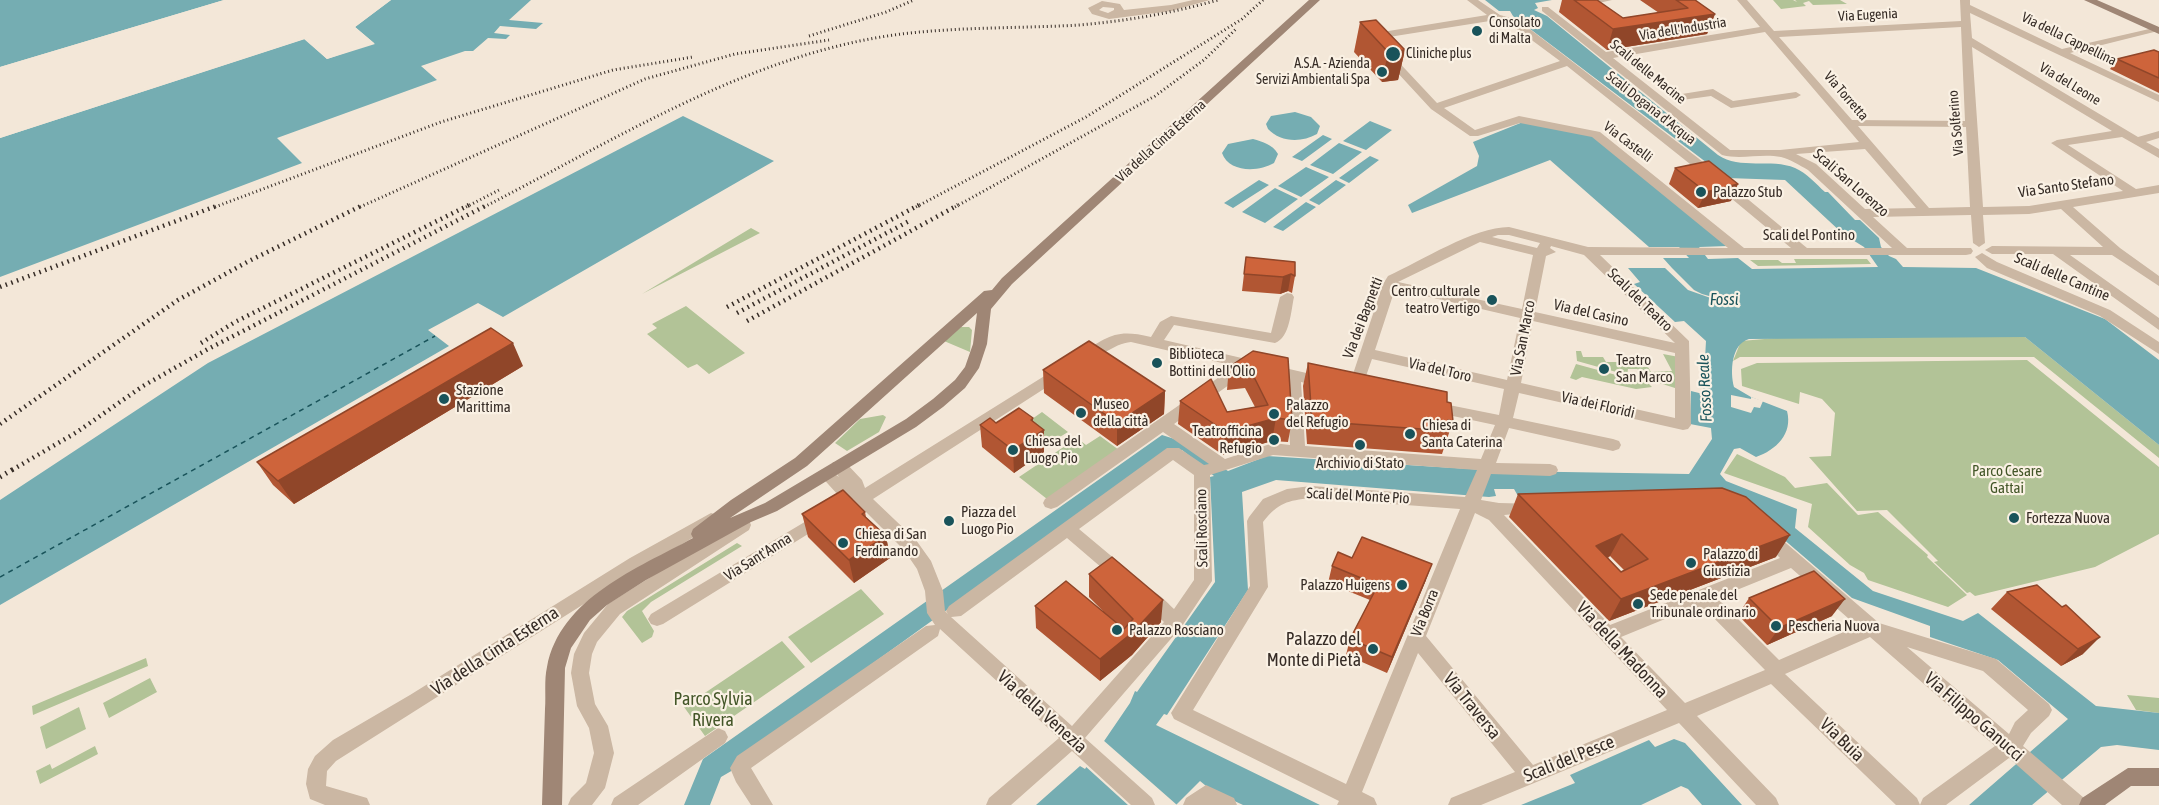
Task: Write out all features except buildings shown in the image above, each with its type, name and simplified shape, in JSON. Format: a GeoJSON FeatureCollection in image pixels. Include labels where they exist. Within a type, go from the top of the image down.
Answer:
{"type":"FeatureCollection","features":[{"type":"Feature","properties":{"kind":"main road","name":"Via della Cinta Esterna"},"geometry":{"type":"LineString","coordinates":[[664,561],[737,504],[801,462],[977,303],[1006,281],[1315,0]]}},
{"type":"Feature","properties":{"kind":"main road"},"geometry":{"type":"LineString","coordinates":[[2089,0],[2157,30]]}},
{"type":"Feature","properties":{"kind":"main road","name":"Via della Cinta Esterna"},"geometry":{"type":"LineString","coordinates":[[552,805],[556,668],[560,653],[573,629],[601,600],[664,561],[771,507],[833,470],[911,423],[960,384],[977,357],[984,309],[1006,281]]}},
{"type":"Feature","properties":{"kind":"main road"},"geometry":{"type":"LineString","coordinates":[[956,322],[967,321],[982,328]]}},
{"type":"Feature","properties":{"kind":"main road"},"geometry":{"type":"LineString","coordinates":[[2089,805],[2128,777],[2159,777]]}},
{"type":"Feature","properties":{"kind":"street"},"geometry":{"type":"LineString","coordinates":[[1113,6],[1145,11],[1205,0]]}},
{"type":"Feature","properties":{"kind":"street","name":"Scali Dogana d'Acqua"},"geometry":{"type":"LineString","coordinates":[[1472,0],[1496,17],[1514,22],[1568,62],[1694,161],[1804,252]]}},
{"type":"Feature","properties":{"kind":"street","name":"Scali delle Macine"},"geometry":{"type":"LineString","coordinates":[[1605,0],[1556,8],[1604,56],[1723,151],[1734,154]]}},
{"type":"Feature","properties":{"kind":"street","name":"Via Torretta"},"geometry":{"type":"LineString","coordinates":[[1742,0],[1926,212]]}},
{"type":"Feature","properties":{"kind":"street","name":"Via Solferino"},"geometry":{"type":"LineString","coordinates":[[1965,3],[1978,211],[1984,250]]}},
{"type":"Feature","properties":{"kind":"street","name":"Via della Cappellina"},"geometry":{"type":"LineString","coordinates":[[1965,3],[2159,99]]}},
{"type":"Feature","properties":{"kind":"street"},"geometry":{"type":"LineString","coordinates":[[1496,17],[1370,37],[1435,107],[1568,62]]}},
{"type":"Feature","properties":{"kind":"street","name":"Via Eugenia"},"geometry":{"type":"LineString","coordinates":[[1769,31],[1966,24]]}},
{"type":"Feature","properties":{"kind":"street"},"geometry":{"type":"LineString","coordinates":[[2061,52],[2157,30]]}},
{"type":"Feature","properties":{"kind":"street","name":"Via dell'Industria"},"geometry":{"type":"LineString","coordinates":[[1604,56],[1717,33],[1769,31]]}},
{"type":"Feature","properties":{"kind":"street","name":"Via del Leone"},"geometry":{"type":"LineString","coordinates":[[1966,39],[2159,154]]}},
{"type":"Feature","properties":{"kind":"street"},"geometry":{"type":"LineString","coordinates":[[1682,97],[1709,91],[1731,105],[1796,95]]}},
{"type":"Feature","properties":{"kind":"street","name":"Via Castelli"},"geometry":{"type":"LineString","coordinates":[[1435,107],[1474,134],[1519,119],[1596,134],[1739,252]]}},
{"type":"Feature","properties":{"kind":"street"},"geometry":{"type":"LineString","coordinates":[[1849,123],[1972,124]]}},
{"type":"Feature","properties":{"kind":"street"},"geometry":{"type":"LineString","coordinates":[[2122,132],[2057,143],[2134,193]]}},
{"type":"Feature","properties":{"kind":"street"},"geometry":{"type":"LineString","coordinates":[[2136,141],[2159,134]]}},
{"type":"Feature","properties":{"kind":"street"},"geometry":{"type":"LineString","coordinates":[[1778,153],[1868,144]]}},
{"type":"Feature","properties":{"kind":"street","name":"Scali San Lorenzo"},"geometry":{"type":"LineString","coordinates":[[1734,154],[1778,153],[1796,158],[1812,167],[1904,252]]}},
{"type":"Feature","properties":{"kind":"street","name":"Via Santo Stefano"},"geometry":{"type":"LineString","coordinates":[[1861,213],[2029,210],[2159,189]]}},
{"type":"Feature","properties":{"kind":"street"},"geometry":{"type":"LineString","coordinates":[[2064,205],[2115,251],[2159,282]]}},
{"type":"Feature","properties":{"kind":"street","name":"Scali del Pontino"},"geometry":{"type":"LineString","coordinates":[[1478,238],[1588,251],[1984,250]]}},
{"type":"Feature","properties":{"kind":"street","name":"Via dei Bagnetti"},"geometry":{"type":"LineString","coordinates":[[1293,376],[1360,390],[1366,353],[1393,279],[1478,238]]}},
{"type":"Feature","properties":{"kind":"street","name":"Via San Marco"},"geometry":{"type":"LineString","coordinates":[[1505,422],[1544,247]]}},
{"type":"Feature","properties":{"kind":"street"},"geometry":{"type":"LineString","coordinates":[[1984,250],[2115,251]]}},
{"type":"Feature","properties":{"kind":"street","name":"Scali delle Cantine"},"geometry":{"type":"LineString","coordinates":[[1984,250],[1992,266],[2105,313],[2159,349]]}},
{"type":"Feature","properties":{"kind":"street","name":"Scali del Teatro"},"geometry":{"type":"LineString","coordinates":[[1588,251],[1682,341],[1683,350]]}},
{"type":"Feature","properties":{"kind":"street"},"geometry":{"type":"LineString","coordinates":[[2058,252],[2159,325]]}},
{"type":"Feature","properties":{"kind":"street","name":"Via del Casino"},"geometry":{"type":"LineString","coordinates":[[1390,284],[1683,350]]}},
{"type":"Feature","properties":{"kind":"street"},"geometry":{"type":"LineString","coordinates":[[1156,341],[1165,325],[1171,320],[1275,338],[1278,335],[1287,297]]}},
{"type":"Feature","properties":{"kind":"street"},"geometry":{"type":"LineString","coordinates":[[860,497],[1116,338],[1131,337],[1156,341],[1293,376],[1298,451]]}},
{"type":"Feature","properties":{"kind":"street","name":"Via dei Floridi"},"geometry":{"type":"LineString","coordinates":[[1514,386],[1683,425],[1683,350]]}},
{"type":"Feature","properties":{"kind":"street","name":"Via del Toro"},"geometry":{"type":"LineString","coordinates":[[1366,353],[1514,386]]}},
{"type":"Feature","properties":{"kind":"street"},"geometry":{"type":"LineString","coordinates":[[1051,503],[1247,366]]}},
{"type":"Feature","properties":{"kind":"street"},"geometry":{"type":"LineString","coordinates":[[1417,403],[1613,444]]}},
{"type":"Feature","properties":{"kind":"street","name":"Via Borra"},"geometry":{"type":"LineString","coordinates":[[1355,802],[1416,636],[1505,422]]}},
{"type":"Feature","properties":{"kind":"street"},"geometry":{"type":"LineString","coordinates":[[1164,425],[1223,465]]}},
{"type":"Feature","properties":{"kind":"street","name":"Scali Rosciano"},"geometry":{"type":"LineString","coordinates":[[996,805],[1072,739],[1176,621],[1203,581],[1202,472],[1273,449],[1486,467],[1550,470]]}},
{"type":"Feature","properties":{"kind":"street"},"geometry":{"type":"LineString","coordinates":[[763,805],[743,776],[741,768],[744,762],[1173,452],[1202,472]]}},
{"type":"Feature","properties":{"kind":"street"},"geometry":{"type":"LineString","coordinates":[[833,470],[844,491],[860,497],[918,555],[930,577],[936,613],[942,620]]}},
{"type":"Feature","properties":{"kind":"street","name":"Scali del Monte Pio"},"geometry":{"type":"LineString","coordinates":[[1355,802],[1181,713],[1259,587],[1255,521],[1269,503],[1287,495],[1311,492],[1472,500],[1499,509],[1546,508]]}},
{"type":"Feature","properties":{"kind":"street","name":"Via Sant'Anna"},"geometry":{"type":"LineString","coordinates":[[657,619],[860,497]]}},
{"type":"Feature","properties":{"kind":"street","name":"Via della Madonna"},"geometry":{"type":"LineString","coordinates":[[1472,500],[1495,516],[1769,805]]}},
{"type":"Feature","properties":{"kind":"street","name":"Via della Cinta Esterna"},"geometry":{"type":"LineString","coordinates":[[360,805],[339,801],[317,792],[315,773],[322,761],[342,746],[424,697],[585,593],[737,504]]}},
{"type":"Feature","properties":{"kind":"street","name":"Via della Cinta Esterna"},"geometry":{"type":"LineString","coordinates":[[578,805],[595,788],[604,753],[598,726],[586,706],[580,673],[583,654],[590,638],[614,609],[771,507]]}},
{"type":"Feature","properties":{"kind":"street"},"geometry":{"type":"LineString","coordinates":[[1067,528],[1176,621]]}},
{"type":"Feature","properties":{"kind":"street","name":"Via Filippo Ganucci"},"geometry":{"type":"LineString","coordinates":[[1757,528],[2077,805]]}},
{"type":"Feature","properties":{"kind":"street"},"geometry":{"type":"LineString","coordinates":[[1608,634],[1794,560]]}},
{"type":"Feature","properties":{"kind":"street","name":"Via Buia"},"geometry":{"type":"LineString","coordinates":[[1690,602],[1694,606],[1707,600],[1775,672],[1910,805]]}},
{"type":"Feature","properties":{"kind":"street","name":"Via della Venezia"},"geometry":{"type":"LineString","coordinates":[[942,620],[1145,805]]}},
{"type":"Feature","properties":{"kind":"street"},"geometry":{"type":"LineString","coordinates":[[1871,628],[1989,665],[2042,710],[2022,728],[2015,752],[1930,805]]}},
{"type":"Feature","properties":{"kind":"street","name":"Scali del Pesce"},"geometry":{"type":"LineString","coordinates":[[1458,805],[1681,714],[1871,628]]}},
{"type":"Feature","properties":{"kind":"street","name":"Via Traversa"},"geometry":{"type":"LineString","coordinates":[[1416,636],[1529,775]]}},
{"type":"Feature","properties":{"kind":"street"},"geometry":{"type":"LineString","coordinates":[[621,805],[718,737]]}},
{"type":"Feature","properties":{"kind":"street"},"geometry":{"type":"LineString","coordinates":[[1193,805],[1206,794],[1227,805]]}},
{"type":"Feature","properties":{"kind":"green space"},"geometry":{"type":"Polygon","coordinates":[[[1773,0],[1797,2],[1795,0],[1840,0],[1847,4],[1813,5],[1809,1],[1803,3],[1806,6],[1781,9],[1773,0]]]}},
{"type":"Feature","properties":{"kind":"green space"},"geometry":{"type":"Polygon","coordinates":[[[751,228],[760,233],[642,294],[751,228]]]}},
{"type":"Feature","properties":{"kind":"green space"},"geometry":{"type":"Polygon","coordinates":[[[1794,259],[1867,259],[1871,264],[1758,266],[1750,260],[1778,260],[1782,263],[1796,263],[1794,259]]]}},
{"type":"Feature","properties":{"kind":"green space"},"geometry":{"type":"Polygon","coordinates":[[[686,306],[745,353],[709,374],[697,364],[688,368],[647,334],[657,328],[652,324],[686,306]]]}},
{"type":"Feature","properties":{"kind":"green space"},"geometry":{"type":"Polygon","coordinates":[[[961,327],[969,327],[972,330],[970,352],[944,341],[961,327]]]}},
{"type":"Feature","properties":{"kind":"green space"},"geometry":{"type":"Polygon","coordinates":[[[1788,337],[2025,337],[2159,445],[2159,458],[2034,357],[1740,357],[1733,361],[1741,341],[1788,337]]]}},
{"type":"Feature","properties":{"kind":"green space"},"geometry":{"type":"Polygon","coordinates":[[[1576,351],[1581,351],[1583,357],[1603,357],[1606,362],[1625,362],[1629,367],[1648,367],[1651,372],[1672,371],[1663,354],[1679,357],[1678,389],[1644,378],[1643,372],[1637,369],[1628,369],[1627,375],[1577,361],[1576,351]]]}},
{"type":"Feature","properties":{"kind":"green space","name":"Parco Cesare Gattai"},"geometry":{"type":"Polygon","coordinates":[[[2027,360],[2159,467],[2159,534],[2095,567],[1975,596],[1970,592],[1967,593],[1934,562],[1938,561],[1887,510],[1857,511],[1809,457],[1831,456],[1835,413],[1822,399],[1800,392],[1799,404],[1742,386],[1741,369],[1757,363],[2027,360]]]}},
{"type":"Feature","properties":{"kind":"green space"},"geometry":{"type":"Polygon","coordinates":[[[1576,364],[1649,384],[1652,387],[1636,389],[1582,377],[1576,380],[1570,378],[1576,364]]]}},
{"type":"Feature","properties":{"kind":"green space"},"geometry":{"type":"Polygon","coordinates":[[[1042,412],[1068,432],[1050,443],[1025,424],[1042,412]]]}},
{"type":"Feature","properties":{"kind":"green space"},"geometry":{"type":"Polygon","coordinates":[[[883,415],[886,417],[879,432],[847,451],[835,443],[860,419],[883,415]]]}},
{"type":"Feature","properties":{"kind":"green space"},"geometry":{"type":"Polygon","coordinates":[[[1100,436],[1119,450],[1047,499],[1019,477],[1077,438],[1086,445],[1100,436]]]}},
{"type":"Feature","properties":{"kind":"green space"},"geometry":{"type":"Polygon","coordinates":[[[1737,454],[1785,477],[1795,488],[1827,483],[1858,515],[1878,512],[1928,555],[1927,557],[1967,595],[1948,607],[1868,580],[1864,573],[1850,565],[1808,527],[1812,504],[1724,473],[1737,454]]]}},
{"type":"Feature","properties":{"kind":"green space"},"geometry":{"type":"Polygon","coordinates":[[[737,543],[742,546],[651,602],[642,611],[654,631],[652,637],[642,643],[622,617],[627,611],[737,543]]]}},
{"type":"Feature","properties":{"kind":"green space"},"geometry":{"type":"Polygon","coordinates":[[[861,589],[884,614],[811,663],[788,637],[861,589]]]}},
{"type":"Feature","properties":{"kind":"green space","name":"Parco Sylvia Rivera"},"geometry":{"type":"Polygon","coordinates":[[[782,641],[805,667],[705,736],[684,707],[782,641]]]}},
{"type":"Feature","properties":{"kind":"green space"},"geometry":{"type":"Polygon","coordinates":[[[146,658],[148,666],[33,715],[32,706],[146,658]]]}},
{"type":"Feature","properties":{"kind":"green space"},"geometry":{"type":"Polygon","coordinates":[[[150,678],[157,692],[109,718],[103,703],[150,678]]]}},
{"type":"Feature","properties":{"kind":"green space"},"geometry":{"type":"Polygon","coordinates":[[[2127,695],[2159,698],[2159,713],[2136,710],[2127,695]]]}},
{"type":"Feature","properties":{"kind":"green space"},"geometry":{"type":"Polygon","coordinates":[[[79,707],[86,729],[46,749],[40,727],[79,707]]]}},
{"type":"Feature","properties":{"kind":"green space"},"geometry":{"type":"Polygon","coordinates":[[[95,746],[98,754],[40,784],[36,771],[50,764],[52,769],[95,746]]]}},
{"type":"Feature","properties":{"kind":"water"},"geometry":{"type":"Polygon","coordinates":[[[0,0],[224,0],[0,67],[0,0]]]}},
{"type":"Feature","properties":{"kind":"water"},"geometry":{"type":"Polygon","coordinates":[[[391,0],[531,0],[509,20],[543,23],[536,29],[500,26],[494,33],[510,35],[506,39],[488,38],[473,51],[465,51],[421,66],[437,80],[277,138],[302,163],[0,277],[0,138],[305,39],[327,59],[374,43],[355,27],[391,0]]]}},
{"type":"Feature","properties":{"kind":"water"},"geometry":{"type":"Polygon","coordinates":[[[1485,0],[1552,0],[1535,3],[1538,8],[1534,10],[1547,16],[1718,155],[1736,162],[1786,165],[1799,170],[1825,192],[1828,192],[1855,220],[1860,220],[1879,238],[1881,247],[1889,256],[1896,259],[1903,267],[1976,268],[2105,319],[2159,360],[2159,445],[2025,337],[1749,339],[1738,346],[1735,352],[1732,367],[1734,387],[1751,397],[1787,411],[1788,427],[1776,445],[1756,457],[1740,448],[1734,449],[1720,474],[1726,481],[1797,509],[1795,528],[1873,591],[1963,621],[1978,613],[2096,706],[2159,713],[2159,750],[2117,745],[2101,747],[2032,805],[1969,805],[2068,719],[1998,660],[1930,637],[1930,626],[1852,598],[1746,507],[1518,496],[1514,489],[1494,489],[1496,496],[1489,497],[1276,480],[1242,492],[1248,590],[1167,715],[1164,714],[1156,725],[1320,805],[1243,805],[1211,790],[1200,781],[1176,805],[1036,805],[1080,766],[1085,769],[1130,703],[1135,691],[1137,692],[1215,582],[1210,477],[1214,476],[1182,450],[994,576],[736,762],[733,770],[721,777],[710,805],[684,805],[703,759],[1162,435],[1184,442],[1228,471],[1267,456],[1501,471],[1689,474],[1712,439],[1711,428],[1690,424],[1691,391],[1703,394],[1706,341],[1684,321],[1675,322],[1634,284],[1640,282],[1628,268],[1672,268],[1663,258],[1689,258],[1679,247],[1649,247],[1550,160],[1412,213],[1408,205],[1477,166],[1479,156],[1473,142],[1523,122],[1596,137],[1728,246],[1699,247],[1708,259],[1738,258],[1752,269],[1878,267],[1864,247],[1843,234],[1785,180],[1727,178],[1513,16],[1510,11],[1499,11],[1485,0]]]}},
{"type":"Feature","properties":{"kind":"water"},"geometry":{"type":"Polygon","coordinates":[[[1295,112],[1311,117],[1320,126],[1317,134],[1304,139],[1291,140],[1278,137],[1268,129],[1266,124],[1271,116],[1295,112]]]}},
{"type":"Feature","properties":{"kind":"water"},"geometry":{"type":"Polygon","coordinates":[[[683,116],[774,161],[503,317],[478,303],[428,330],[449,346],[0,605],[0,500],[208,363],[683,116]]]}},
{"type":"Feature","properties":{"kind":"water"},"geometry":{"type":"Polygon","coordinates":[[[1370,121],[1392,130],[1366,150],[1343,141],[1370,121]]]}},
{"type":"Feature","properties":{"kind":"water"},"geometry":{"type":"Polygon","coordinates":[[[1323,135],[1332,139],[1302,161],[1292,157],[1323,135]]]}},
{"type":"Feature","properties":{"kind":"water"},"geometry":{"type":"Polygon","coordinates":[[[1253,139],[1267,144],[1276,151],[1278,154],[1274,163],[1261,168],[1245,169],[1226,160],[1222,153],[1228,144],[1253,139]]]}},
{"type":"Feature","properties":{"kind":"water"},"geometry":{"type":"Polygon","coordinates":[[[1339,143],[1362,152],[1333,174],[1310,165],[1339,143]]]}},
{"type":"Feature","properties":{"kind":"water"},"geometry":{"type":"Polygon","coordinates":[[[1370,156],[1379,160],[1349,183],[1339,178],[1370,156]]]}},
{"type":"Feature","properties":{"kind":"water"},"geometry":{"type":"Polygon","coordinates":[[[1306,167],[1329,177],[1301,197],[1278,186],[1306,167]]]}},
{"type":"Feature","properties":{"kind":"water"},"geometry":{"type":"Polygon","coordinates":[[[1259,180],[1269,185],[1233,208],[1224,203],[1259,180]]]}},
{"type":"Feature","properties":{"kind":"water"},"geometry":{"type":"Polygon","coordinates":[[[1336,180],[1346,185],[1319,205],[1309,200],[1336,180]]]}},
{"type":"Feature","properties":{"kind":"water"},"geometry":{"type":"Polygon","coordinates":[[[1275,188],[1298,199],[1265,223],[1242,212],[1275,188]]]}},
{"type":"Feature","properties":{"kind":"water"},"geometry":{"type":"Polygon","coordinates":[[[1306,202],[1316,207],[1283,231],[1273,227],[1306,202]]]}},
{"type":"Feature","properties":{"kind":"water"},"geometry":{"type":"Polygon","coordinates":[[[1674,739],[1685,743],[1742,805],[1702,805],[1688,789],[1681,786],[1641,805],[1521,805],[1575,783],[1570,775],[1649,740],[1655,747],[1674,739]]]}},
{"type":"Feature","properties":{"kind":"pier"},"geometry":{"type":"Polygon","coordinates":[[[227,0],[225,3],[0,70],[0,67],[227,0]]]}},
{"type":"Feature","properties":{"kind":"pier"},"geometry":{"type":"Polygon","coordinates":[[[386,0],[391,0],[355,27],[375,44],[327,59],[304,39],[0,138],[0,135],[304,36],[328,56],[369,42],[353,29],[352,25],[386,0]]]}},
{"type":"Feature","properties":{"kind":"pier"},"geometry":{"type":"Polygon","coordinates":[[[1665,268],[1672,268],[1694,290],[1702,294],[1741,305],[1739,308],[1688,290],[1665,268]]]}},
{"type":"Feature","properties":{"kind":"pier"},"geometry":{"type":"Polygon","coordinates":[[[1731,395],[1763,401],[1760,408],[1754,407],[1751,413],[1731,407],[1731,395]]]}},
{"type":"Feature","properties":{"kind":"pier"},"geometry":{"type":"Polygon","coordinates":[[[1103,740],[1177,805],[1128,805],[1084,765],[1103,740]]]}},
{"type":"Feature","properties":{"kind":"ferry route"},"geometry":{"type":"LineString","coordinates":[[0,577],[435,336]]}},
{"type":"Feature","properties":{"kind":"railway"},"geometry":{"type":"LineString","coordinates":[[809,36],[886,12],[914,0]]}},
{"type":"Feature","properties":{"kind":"railway"},"geometry":{"type":"LineString","coordinates":[[484,207],[674,108],[773,66],[823,50],[875,38],[926,31],[1079,25],[1114,21],[1166,13],[1218,0]]}},
{"type":"Feature","properties":{"kind":"railway"},"geometry":{"type":"LineString","coordinates":[[916,207],[1086,117],[1242,19],[1263,0]]}},
{"type":"Feature","properties":{"kind":"railway"},"geometry":{"type":"LineString","coordinates":[[955,207],[1155,96],[1204,60],[1237,28]]}},
{"type":"Feature","properties":{"kind":"railway"},"geometry":{"type":"LineString","coordinates":[[360,207],[645,79],[735,54],[829,40]]}},
{"type":"Feature","properties":{"kind":"railway"},"geometry":{"type":"LineString","coordinates":[[215,207],[441,122],[613,70],[693,57]]}},
{"type":"Feature","properties":{"kind":"railway"},"geometry":{"type":"LineString","coordinates":[[466,207],[499,190]]}},
{"type":"Feature","properties":{"kind":"railway"},"geometry":{"type":"LineString","coordinates":[[0,287],[219,205]]}},
{"type":"Feature","properties":{"kind":"railway"},"geometry":{"type":"LineString","coordinates":[[0,424],[178,300],[249,261],[363,205]]}},
{"type":"Feature","properties":{"kind":"railway"},"geometry":{"type":"LineString","coordinates":[[201,343],[235,322],[469,205]]}},
{"type":"Feature","properties":{"kind":"railway"},"geometry":{"type":"LineString","coordinates":[[12,470],[77,432],[143,386],[208,349],[487,205]]}},
{"type":"Feature","properties":{"kind":"railway"},"geometry":{"type":"LineString","coordinates":[[727,307],[919,205]]}},
{"type":"Feature","properties":{"kind":"railway"},"geometry":{"type":"LineString","coordinates":[[747,321],[958,205]]}},
{"type":"Feature","properties":{"kind":"railway"},"geometry":{"type":"LineString","coordinates":[[737,313],[911,220]]}},
{"type":"Feature","properties":{"kind":"railway"},"geometry":{"type":"LineString","coordinates":[[0,477],[15,468]]}},
{"type":"Feature","properties":{"kind":"place","name":"Consolato di Malta"},"geometry":{"type":"Point","coordinates":[1477,31]}},
{"type":"Feature","properties":{"kind":"place","name":"Cliniche plus"},"geometry":{"type":"Point","coordinates":[1393,54]}},
{"type":"Feature","properties":{"kind":"place","name":"A.S.A. - Azienda Servizi Ambientali Spa"},"geometry":{"type":"Point","coordinates":[1382,72]}},
{"type":"Feature","properties":{"kind":"place","name":"Palazzo Stub"},"geometry":{"type":"Point","coordinates":[1701,192]}},
{"type":"Feature","properties":{"kind":"place","name":"Centro culturale teatro Vertigo"},"geometry":{"type":"Point","coordinates":[1492,300]}},
{"type":"Feature","properties":{"kind":"place","name":"Biblioteca Bottini dell'Olio"},"geometry":{"type":"Point","coordinates":[1157,363]}},
{"type":"Feature","properties":{"kind":"place","name":"Teatro San Marco"},"geometry":{"type":"Point","coordinates":[1604,369]}},
{"type":"Feature","properties":{"kind":"place","name":"Stazione Marittima"},"geometry":{"type":"Point","coordinates":[444,399]}},
{"type":"Feature","properties":{"kind":"place","name":"Museo della città"},"geometry":{"type":"Point","coordinates":[1081,413]}},
{"type":"Feature","properties":{"kind":"place","name":"Palazzo del Refugio"},"geometry":{"type":"Point","coordinates":[1274,414]}},
{"type":"Feature","properties":{"kind":"place","name":"Chiesa di Santa Caterina"},"geometry":{"type":"Point","coordinates":[1410,434]}},
{"type":"Feature","properties":{"kind":"place","name":"Teatrofficina Refugio"},"geometry":{"type":"Point","coordinates":[1274,440]}},
{"type":"Feature","properties":{"kind":"place","name":"Archivio di Stato"},"geometry":{"type":"Point","coordinates":[1360,445]}},
{"type":"Feature","properties":{"kind":"place","name":"Chiesa del Luogo Pio"},"geometry":{"type":"Point","coordinates":[1013,450]}},
{"type":"Feature","properties":{"kind":"place","name":"Fortezza Nuova"},"geometry":{"type":"Point","coordinates":[2014,518]}},
{"type":"Feature","properties":{"kind":"place","name":"Piazza del Luogo Pio"},"geometry":{"type":"Point","coordinates":[949,521]}},
{"type":"Feature","properties":{"kind":"place","name":"Chiesa di San Ferdinando"},"geometry":{"type":"Point","coordinates":[843,543]}},
{"type":"Feature","properties":{"kind":"place","name":"Palazzo di Giustizia"},"geometry":{"type":"Point","coordinates":[1691,563]}},
{"type":"Feature","properties":{"kind":"place","name":"Palazzo Huigens"},"geometry":{"type":"Point","coordinates":[1402,585]}},
{"type":"Feature","properties":{"kind":"place","name":"Sede penale del Tribunale ordinario"},"geometry":{"type":"Point","coordinates":[1638,604]}},
{"type":"Feature","properties":{"kind":"place","name":"Pescheria Nuova"},"geometry":{"type":"Point","coordinates":[1776,626]}},
{"type":"Feature","properties":{"kind":"place","name":"Palazzo Rosciano"},"geometry":{"type":"Point","coordinates":[1117,630]}},
{"type":"Feature","properties":{"kind":"place","name":"Palazzo del Monte di Pietà"},"geometry":{"type":"Point","coordinates":[1373,649]}},
{"type":"Feature","properties":{"kind":"water label","name":"Fossi"},"geometry":{"type":"Point","coordinates":[1724,300]}},
{"type":"Feature","properties":{"kind":"water label","name":"Fosso Reale"},"geometry":{"type":"Point","coordinates":[1705,388]}}]}
